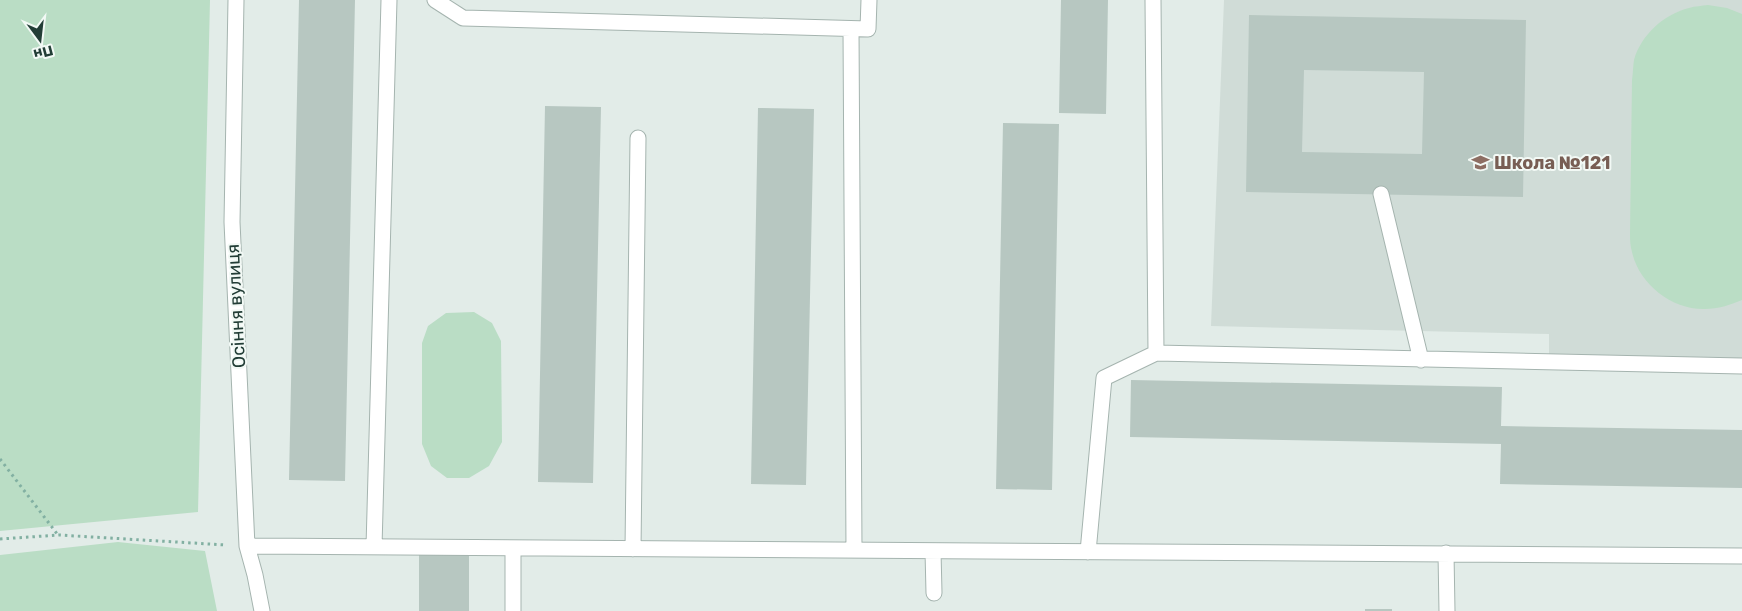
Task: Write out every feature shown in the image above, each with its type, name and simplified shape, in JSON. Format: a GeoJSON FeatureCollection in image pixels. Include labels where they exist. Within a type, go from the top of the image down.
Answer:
{"type":"FeatureCollection","features":[{"type":"Feature","properties":{"kind":"street","name":"Осіння вулиця"},"geometry":{"type":"LineString","coordinates":[[236,0],[232,222],[247,546],[262,611]]}},
{"type":"Feature","properties":{"kind":"street"},"geometry":{"type":"LineString","coordinates":[[374,547],[389,0]]}},
{"type":"Feature","properties":{"kind":"street"},"geometry":{"type":"LineString","coordinates":[[435,0],[463,18],[851,29],[868,29],[869,0]]}},
{"type":"Feature","properties":{"kind":"street"},"geometry":{"type":"LineString","coordinates":[[1153,0],[1156,353]]}},
{"type":"Feature","properties":{"kind":"street"},"geometry":{"type":"LineString","coordinates":[[851,29],[854,550]]}},
{"type":"Feature","properties":{"kind":"street"},"geometry":{"type":"LineString","coordinates":[[633,549],[638,138]]}},
{"type":"Feature","properties":{"kind":"street"},"geometry":{"type":"LineString","coordinates":[[1381,194],[1421,360]]}},
{"type":"Feature","properties":{"kind":"street"},"geometry":{"type":"LineString","coordinates":[[1088,552],[1104,378],[1156,353],[1742,366]]}},
{"type":"Feature","properties":{"kind":"street"},"geometry":{"type":"LineString","coordinates":[[247,546],[1742,556]]}},
{"type":"Feature","properties":{"kind":"street"},"geometry":{"type":"LineString","coordinates":[[513,548],[513,611]]}},
{"type":"Feature","properties":{"kind":"street"},"geometry":{"type":"LineString","coordinates":[[933,551],[934,593]]}},
{"type":"Feature","properties":{"kind":"street"},"geometry":{"type":"LineString","coordinates":[[1446,553],[1448,611]]}},
{"type":"Feature","properties":{"kind":"path"},"geometry":{"type":"LineString","coordinates":[[0,460],[59,535]]}},
{"type":"Feature","properties":{"kind":"path"},"geometry":{"type":"LineString","coordinates":[[0,539],[59,535],[247,546]]}},
{"type":"Feature","properties":{"kind":"shaded area","name":"Школа №121"},"geometry":{"type":"Polygon","coordinates":[[[1224,0],[1742,0],[1742,363],[1549,359],[1549,334],[1211,326],[1224,0]]]}},
{"type":"Feature","properties":{"kind":"green space"},"geometry":{"type":"Polygon","coordinates":[[[0,0],[210,0],[198,512],[0,531],[0,0]]]}},
{"type":"Feature","properties":{"kind":"green space"},"geometry":{"type":"Polygon","coordinates":[[[1708,5],[1727,8],[1742,14],[1742,300],[1724,306],[1705,309],[1681,305],[1669,300],[1649,284],[1636,264],[1631,247],[1630,233],[1632,80],[1637,51],[1648,34],[1662,20],[1680,11],[1708,5]]]}},
{"type":"Feature","properties":{"kind":"green space"},"geometry":{"type":"Polygon","coordinates":[[[474,312],[492,323],[501,341],[502,442],[489,466],[469,478],[447,478],[431,466],[422,444],[422,343],[428,326],[446,313],[474,312]]]}},
{"type":"Feature","properties":{"kind":"green space"},"geometry":{"type":"Polygon","coordinates":[[[118,542],[205,551],[217,611],[0,611],[0,555],[118,542]]]}},
{"type":"Feature","properties":{"kind":"building"},"geometry":{"type":"Polygon","coordinates":[[[299,0],[355,0],[345,481],[289,480],[299,0]]]}},
{"type":"Feature","properties":{"kind":"building"},"geometry":{"type":"Polygon","coordinates":[[[1061,0],[1108,0],[1106,114],[1059,113],[1061,0]]]}},
{"type":"Feature","properties":{"kind":"building"},"geometry":{"type":"Polygon","coordinates":[[[1249,15],[1526,20],[1523,197],[1246,192],[1249,15]],[[1304,70],[1302,152],[1422,154],[1424,72],[1304,70]]]}},
{"type":"Feature","properties":{"kind":"building"},"geometry":{"type":"Polygon","coordinates":[[[545,106],[601,107],[593,483],[538,482],[545,106]]]}},
{"type":"Feature","properties":{"kind":"building"},"geometry":{"type":"Polygon","coordinates":[[[758,108],[814,109],[806,485],[751,484],[758,108]]]}},
{"type":"Feature","properties":{"kind":"building"},"geometry":{"type":"Polygon","coordinates":[[[1003,123],[1059,124],[1052,490],[996,489],[1003,123]]]}},
{"type":"Feature","properties":{"kind":"building"},"geometry":{"type":"Polygon","coordinates":[[[1131,380],[1502,387],[1501,426],[1742,430],[1742,488],[1500,484],[1501,444],[1130,437],[1131,380]]]}},
{"type":"Feature","properties":{"kind":"building"},"geometry":{"type":"Polygon","coordinates":[[[419,551],[469,552],[469,611],[419,611],[419,551]]]}},
{"type":"Feature","properties":{"kind":"building"},"geometry":{"type":"Polygon","coordinates":[[[1365,609],[1392,609],[1392,611],[1365,611],[1365,609]]]}},
{"type":"Feature","properties":{"kind":"place","name":"Школа №121"},"geometry":{"type":"Point","coordinates":[1480,163]}}]}
